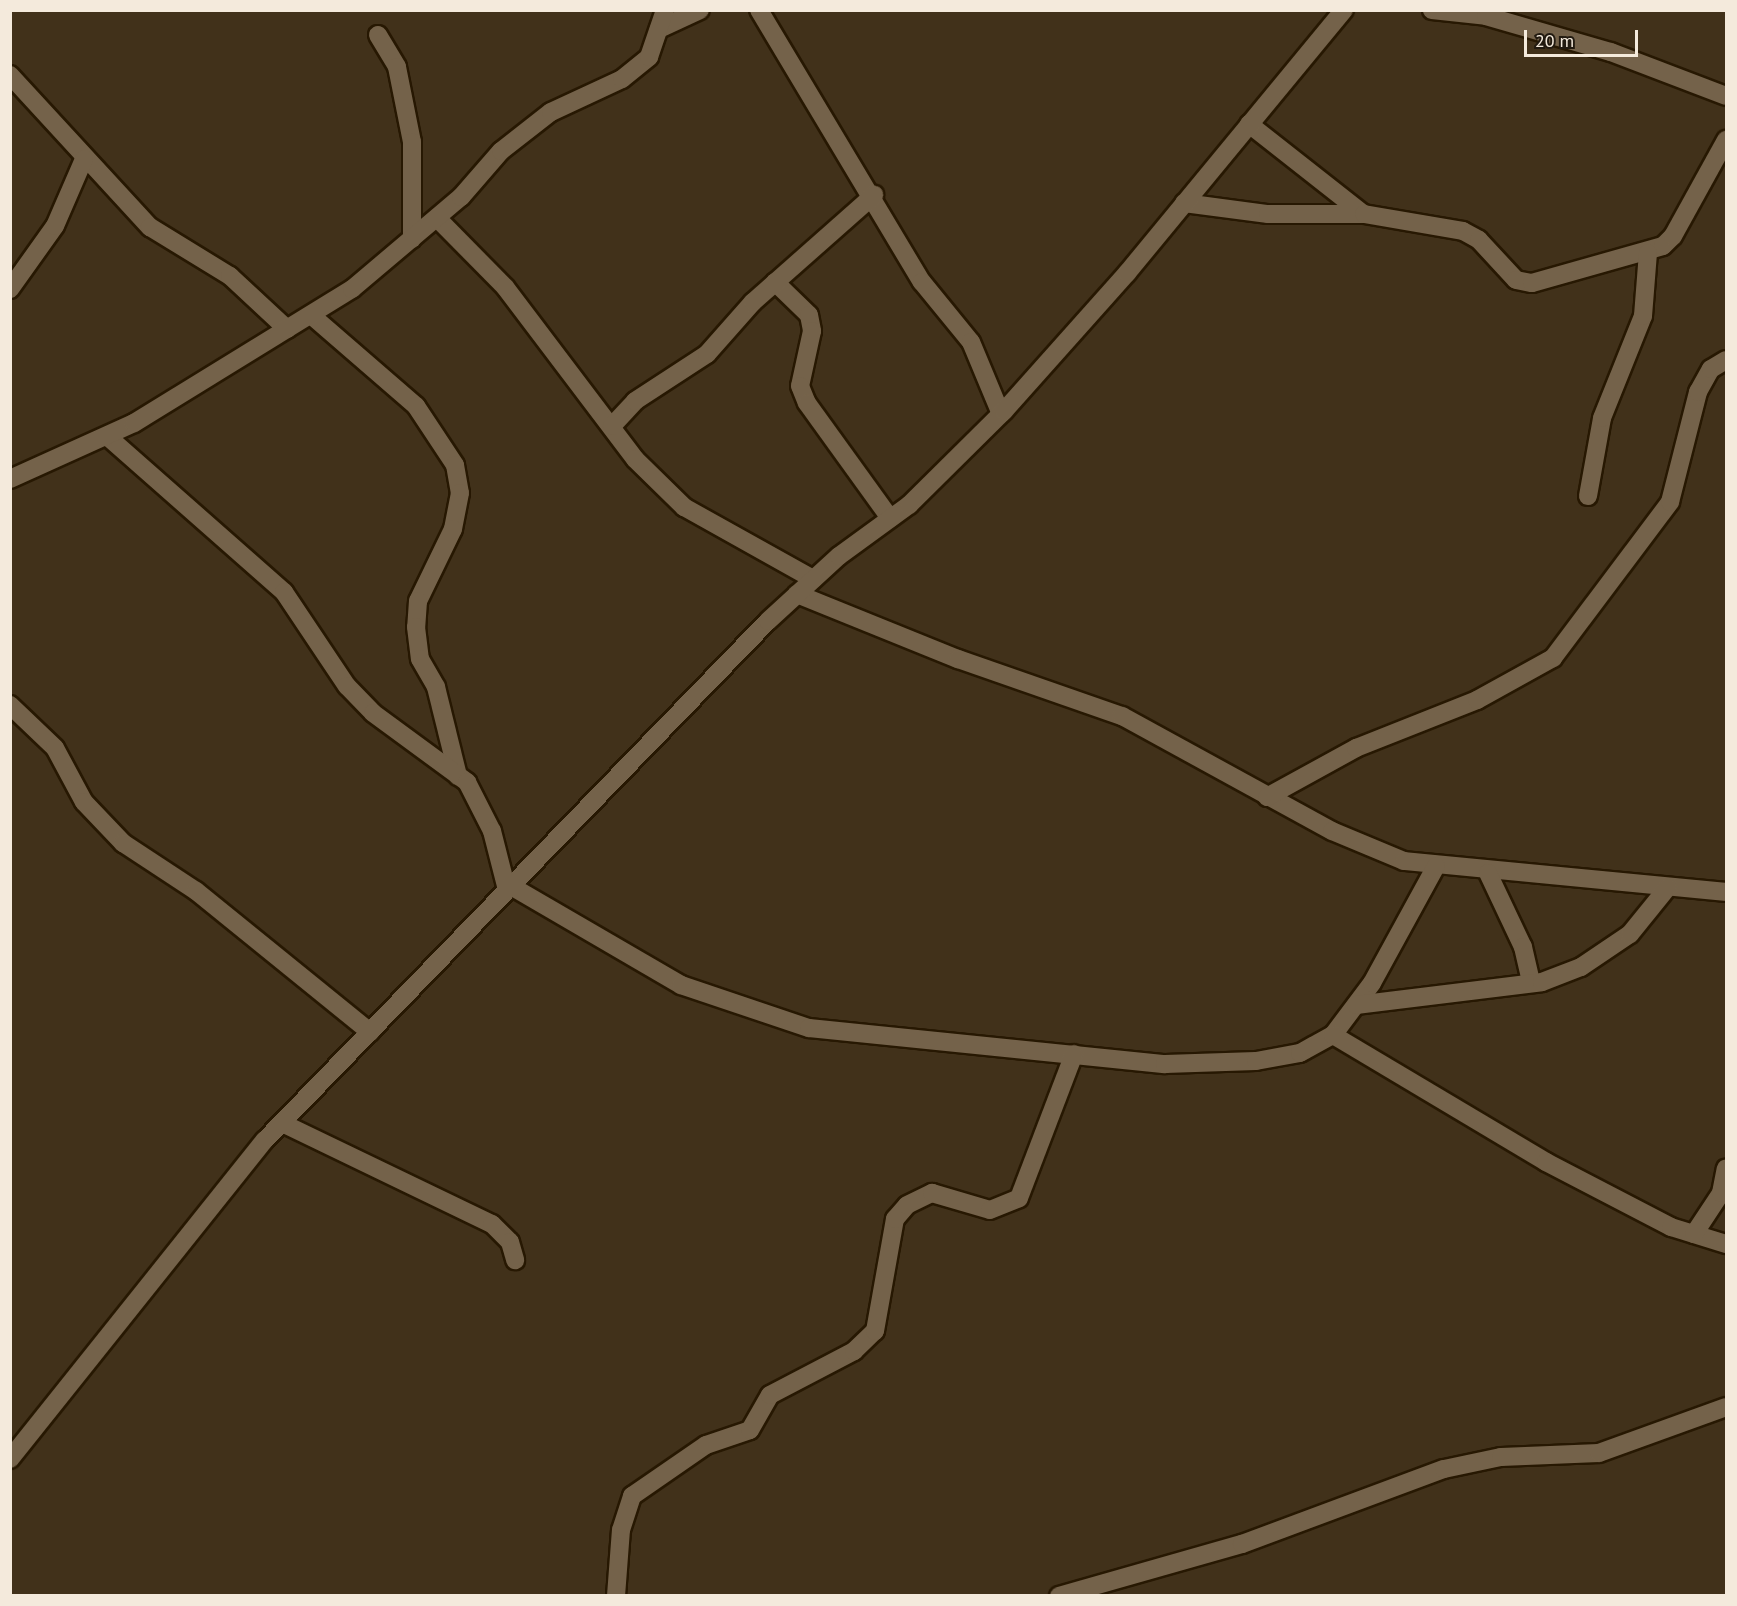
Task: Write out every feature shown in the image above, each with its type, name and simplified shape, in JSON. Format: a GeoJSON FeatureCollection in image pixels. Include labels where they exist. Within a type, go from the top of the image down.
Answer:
{"type":"FeatureCollection","features":[{"type":"Feature","properties":{"kind":"street"},"geometry":{"type":"LineString","coordinates":[[14,472],[107,436],[311,315],[437,218],[501,151],[542,119],[622,79],[649,57],[665,10]]}},
{"type":"Feature","properties":{"kind":"street"},"geometry":{"type":"LineString","coordinates":[[659,29],[700,10]]}},
{"type":"Feature","properties":{"kind":"street"},"geometry":{"type":"LineString","coordinates":[[759,10],[874,195],[922,282],[971,342],[1001,414]]}},
{"type":"Feature","properties":{"kind":"street"},"geometry":{"type":"LineString","coordinates":[[1432,10],[1512,17],[1726,96]]}},
{"type":"Feature","properties":{"kind":"street"},"geometry":{"type":"LineString","coordinates":[[10,1459],[282,1123],[797,594],[890,518],[1001,414],[1184,203],[1342,11]]}},
{"type":"Feature","properties":{"kind":"street"},"geometry":{"type":"LineString","coordinates":[[378,35],[397,67],[412,142],[412,239]]}},
{"type":"Feature","properties":{"kind":"street"},"geometry":{"type":"LineString","coordinates":[[10,75],[84,159],[150,227],[230,276],[287,329]]}},
{"type":"Feature","properties":{"kind":"street"},"geometry":{"type":"LineString","coordinates":[[1249,124],[1364,214]]}},
{"type":"Feature","properties":{"kind":"street"},"geometry":{"type":"LineString","coordinates":[[1184,203],[1268,214],[1364,214],[1463,231],[1523,284],[1648,253],[1673,236],[1726,140]]}},
{"type":"Feature","properties":{"kind":"street"},"geometry":{"type":"LineString","coordinates":[[10,289],[55,226],[84,159]]}},
{"type":"Feature","properties":{"kind":"street"},"geometry":{"type":"LineString","coordinates":[[612,426],[635,401],[707,354],[775,282],[874,195]]}},
{"type":"Feature","properties":{"kind":"street"},"geometry":{"type":"LineString","coordinates":[[437,218],[505,286],[635,459],[684,507],[813,579]]}},
{"type":"Feature","properties":{"kind":"street"},"geometry":{"type":"LineString","coordinates":[[1588,496],[1602,418],[1643,316],[1648,253]]}},
{"type":"Feature","properties":{"kind":"street"},"geometry":{"type":"LineString","coordinates":[[775,282],[809,315],[812,331],[801,386],[807,403],[890,518]]}},
{"type":"Feature","properties":{"kind":"street"},"geometry":{"type":"LineString","coordinates":[[311,315],[416,406],[455,465],[460,493],[453,529],[418,601],[416,627],[420,659],[436,687],[458,776],[492,831],[509,888],[681,985],[748,1010],[855,1035],[1165,1064],[1256,1061],[1300,1053],[1333,1035],[1356,1005],[1436,866]]}},
{"type":"Feature","properties":{"kind":"street"},"geometry":{"type":"LineString","coordinates":[[1267,797],[1356,748],[1477,700],[1553,658],[1670,502],[1698,392],[1711,369],[1726,360]]}},
{"type":"Feature","properties":{"kind":"street"},"geometry":{"type":"LineString","coordinates":[[107,436],[284,592],[347,686],[374,713],[458,776]]}},
{"type":"Feature","properties":{"kind":"street"},"geometry":{"type":"LineString","coordinates":[[797,594],[958,659],[1122,716],[1267,797],[1404,861],[1488,873],[1726,892]]}},
{"type":"Feature","properties":{"kind":"street"},"geometry":{"type":"LineString","coordinates":[[10,705],[55,748],[84,802],[123,843],[196,891],[370,1032]]}},
{"type":"Feature","properties":{"kind":"street"},"geometry":{"type":"LineString","coordinates":[[1488,873],[1523,947],[1531,984]]}},
{"type":"Feature","properties":{"kind":"street"},"geometry":{"type":"LineString","coordinates":[[1356,1005],[1531,984],[1581,967],[1629,934],[1668,887]]}},
{"type":"Feature","properties":{"kind":"street"},"geometry":{"type":"LineString","coordinates":[[1333,1035],[1546,1162],[1694,1234],[1726,1244]]}},
{"type":"Feature","properties":{"kind":"street"},"geometry":{"type":"LineString","coordinates":[[616,1596],[621,1530],[632,1496],[706,1445],[750,1430],[770,1395],[854,1351],[875,1331],[895,1219],[907,1205],[932,1193],[990,1210],[1019,1198],[1074,1054]]}},
{"type":"Feature","properties":{"kind":"street"},"geometry":{"type":"LineString","coordinates":[[282,1123],[492,1224],[510,1242],[515,1260]]}},
{"type":"Feature","properties":{"kind":"street"},"geometry":{"type":"LineString","coordinates":[[1694,1234],[1721,1193],[1726,1168]]}},
{"type":"Feature","properties":{"kind":"street"},"geometry":{"type":"LineString","coordinates":[[1059,1596],[1242,1544],[1444,1468],[1501,1457],[1599,1453],[1726,1407]]}}]}
